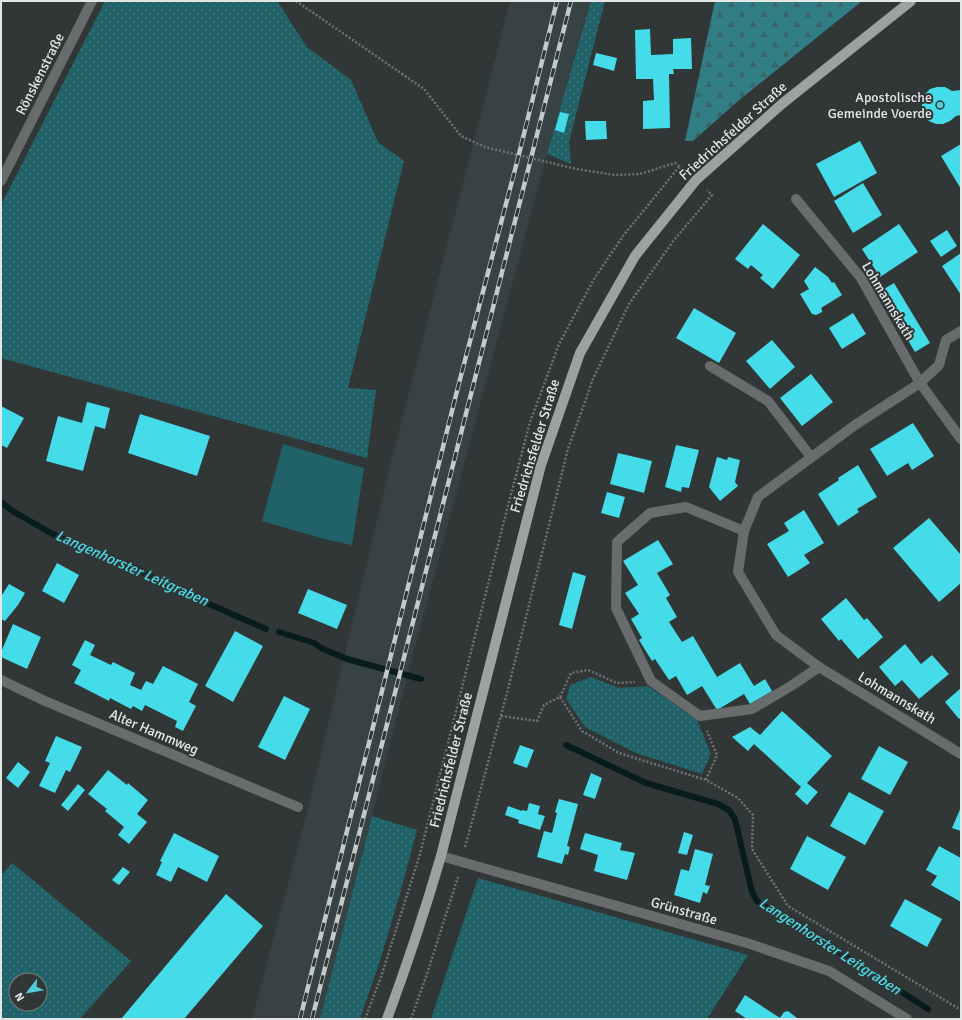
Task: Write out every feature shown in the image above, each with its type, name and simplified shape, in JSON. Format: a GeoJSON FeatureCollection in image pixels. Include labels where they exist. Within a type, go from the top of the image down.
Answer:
{"type":"FeatureCollection","features":[{"type":"Feature","properties":{"kind":"main road","name":"Friedrichsfelder Straße"},"geometry":{"type":"LineString","coordinates":[[388,1019],[401,984],[441,856],[541,465],[580,353],[635,256],[696,180],[783,102],[911,1]]}},
{"type":"Feature","properties":{"kind":"street","name":"Rönskenstraße"},"geometry":{"type":"LineString","coordinates":[[1,181],[92,1]]}},
{"type":"Feature","properties":{"kind":"street","name":"Lohmannskath"},"geometry":{"type":"LineString","coordinates":[[796,199],[861,278],[920,383]]}},
{"type":"Feature","properties":{"kind":"street","name":"Lohmannskath"},"geometry":{"type":"LineString","coordinates":[[961,331],[946,340],[940,365],[920,383],[856,425],[758,496],[744,531],[738,572],[776,636],[819,667],[961,754]]}},
{"type":"Feature","properties":{"kind":"street"},"geometry":{"type":"LineString","coordinates":[[710,366],[768,401],[811,457]]}},
{"type":"Feature","properties":{"kind":"street"},"geometry":{"type":"LineString","coordinates":[[920,383],[961,439]]}},
{"type":"Feature","properties":{"kind":"street"},"geometry":{"type":"LineString","coordinates":[[744,531],[686,507],[650,513],[617,542],[616,608],[651,680],[700,716],[752,709],[791,686],[819,667]]}},
{"type":"Feature","properties":{"kind":"street","name":"Alter Hammweg"},"geometry":{"type":"LineString","coordinates":[[1,680],[45,701],[298,807]]}},
{"type":"Feature","properties":{"kind":"street","name":"Grünstraße"},"geometry":{"type":"LineString","coordinates":[[441,856],[747,943],[829,971],[908,1019]]}},
{"type":"Feature","properties":{"kind":"path"},"geometry":{"type":"LineString","coordinates":[[296,1],[424,89],[461,136],[485,146],[500,150],[576,169],[615,175],[640,174],[675,163],[712,195],[674,240],[629,304],[593,379],[568,449],[501,716],[467,840],[463,863],[411,1019]]}},
{"type":"Feature","properties":{"kind":"path"},"geometry":{"type":"LineString","coordinates":[[501,716],[537,721],[544,705],[560,697],[571,673],[588,670],[617,683],[651,680]]}},
{"type":"Feature","properties":{"kind":"path"},"geometry":{"type":"LineString","coordinates":[[560,697],[582,731],[620,753],[706,780],[738,798],[753,815],[752,849],[788,906],[961,1010]]}},
{"type":"Feature","properties":{"kind":"path"},"geometry":{"type":"LineString","coordinates":[[700,716],[717,755],[706,780]]}},
{"type":"Feature","properties":{"kind":"shaded area"},"geometry":{"type":"Polygon","coordinates":[[[105,1],[277,1],[307,47],[351,80],[378,142],[404,161],[348,388],[376,390],[367,458],[1,358],[1,205],[105,1]]]}},
{"type":"Feature","properties":{"kind":"shaded area"},"geometry":{"type":"Polygon","coordinates":[[[510,1],[591,1],[547,154],[409,670],[320,1019],[252,1019],[306,816],[390,466],[510,1]]]}},
{"type":"Feature","properties":{"kind":"shaded area"},"geometry":{"type":"Polygon","coordinates":[[[591,1],[605,1],[569,142],[571,164],[547,154],[591,1]]]}},
{"type":"Feature","properties":{"kind":"shaded area"},"geometry":{"type":"Polygon","coordinates":[[[283,444],[364,468],[352,545],[324,539],[262,521],[283,444]]]}},
{"type":"Feature","properties":{"kind":"shaded area"},"geometry":{"type":"Polygon","coordinates":[[[591,677],[619,688],[648,686],[697,720],[711,754],[702,774],[636,753],[585,727],[566,699],[570,685],[591,677]]]}},
{"type":"Feature","properties":{"kind":"shaded area"},"geometry":{"type":"Polygon","coordinates":[[[372,816],[417,830],[379,964],[360,1019],[320,1019],[372,816]]]}},
{"type":"Feature","properties":{"kind":"shaded area"},"geometry":{"type":"Polygon","coordinates":[[[12,863],[131,961],[80,1019],[1,1019],[1,876],[12,863]]]}},
{"type":"Feature","properties":{"kind":"shaded area"},"geometry":{"type":"Polygon","coordinates":[[[478,878],[748,955],[707,1019],[431,1019],[478,878]]]}},
{"type":"Feature","properties":{"kind":"green space"},"geometry":{"type":"Polygon","coordinates":[[[715,1],[862,1],[738,101],[693,141],[685,141],[715,1]]]}},
{"type":"Feature","properties":{"kind":"building"},"geometry":{"type":"Polygon","coordinates":[[[650,29],[651,55],[673,54],[673,39],[691,38],[692,69],[673,69],[674,74],[669,74],[670,128],[643,129],[643,101],[654,100],[653,79],[636,79],[635,30],[650,29]]]}},
{"type":"Feature","properties":{"kind":"building"},"geometry":{"type":"Polygon","coordinates":[[[596,53],[617,58],[614,71],[593,65],[596,53]]]}},
{"type":"Feature","properties":{"kind":"building","name":"Apostolische Gemeinde Voerde"},"geometry":{"type":"Polygon","coordinates":[[[945,87],[952,91],[961,90],[961,115],[956,116],[943,124],[936,124],[929,121],[924,115],[922,108],[922,101],[925,94],[930,89],[945,87]]]}},
{"type":"Feature","properties":{"kind":"building"},"geometry":{"type":"Polygon","coordinates":[[[560,112],[569,114],[564,133],[555,130],[560,112]]]}},
{"type":"Feature","properties":{"kind":"building"},"geometry":{"type":"Polygon","coordinates":[[[585,121],[606,121],[607,139],[586,140],[585,121]]]}},
{"type":"Feature","properties":{"kind":"building"},"geometry":{"type":"Polygon","coordinates":[[[860,141],[877,173],[834,197],[816,164],[860,141]]]}},
{"type":"Feature","properties":{"kind":"building"},"geometry":{"type":"Polygon","coordinates":[[[961,144],[961,189],[941,156],[961,144]]]}},
{"type":"Feature","properties":{"kind":"building"},"geometry":{"type":"Polygon","coordinates":[[[863,183],[882,215],[853,233],[834,201],[863,183]]]}},
{"type":"Feature","properties":{"kind":"building"},"geometry":{"type":"Polygon","coordinates":[[[763,224],[800,255],[773,289],[760,278],[763,275],[751,265],[748,269],[735,259],[763,224]]]}},
{"type":"Feature","properties":{"kind":"building"},"geometry":{"type":"Polygon","coordinates":[[[899,224],[918,252],[880,277],[862,249],[899,224]]]}},
{"type":"Feature","properties":{"kind":"building"},"geometry":{"type":"Polygon","coordinates":[[[947,230],[957,246],[941,257],[930,241],[947,230]]]}},
{"type":"Feature","properties":{"kind":"building"},"geometry":{"type":"Polygon","coordinates":[[[961,253],[961,295],[942,266],[961,253]]]}},
{"type":"Feature","properties":{"kind":"building"},"geometry":{"type":"Polygon","coordinates":[[[815,267],[828,277],[832,283],[834,282],[842,295],[821,308],[822,312],[816,315],[812,314],[800,294],[809,289],[804,281],[815,267]]]}},
{"type":"Feature","properties":{"kind":"building"},"geometry":{"type":"Polygon","coordinates":[[[894,283],[930,343],[915,352],[879,292],[894,283]]]}},
{"type":"Feature","properties":{"kind":"building"},"geometry":{"type":"Polygon","coordinates":[[[694,308],[736,333],[719,363],[676,338],[694,308]]]}},
{"type":"Feature","properties":{"kind":"building"},"geometry":{"type":"Polygon","coordinates":[[[853,313],[866,334],[842,349],[829,328],[853,313]]]}},
{"type":"Feature","properties":{"kind":"building"},"geometry":{"type":"Polygon","coordinates":[[[772,340],[795,367],[770,389],[746,361],[772,340]]]}},
{"type":"Feature","properties":{"kind":"building"},"geometry":{"type":"Polygon","coordinates":[[[811,374],[833,402],[802,426],[780,398],[811,374]]]}},
{"type":"Feature","properties":{"kind":"building"},"geometry":{"type":"Polygon","coordinates":[[[87,402],[110,408],[105,429],[95,426],[83,471],[46,461],[58,416],[82,423],[87,402]]]}},
{"type":"Feature","properties":{"kind":"building"},"geometry":{"type":"Polygon","coordinates":[[[1,406],[24,418],[7,448],[1,445],[1,406]]]}},
{"type":"Feature","properties":{"kind":"building"},"geometry":{"type":"Polygon","coordinates":[[[140,414],[210,436],[197,476],[128,453],[140,414]]]}},
{"type":"Feature","properties":{"kind":"building"},"geometry":{"type":"Polygon","coordinates":[[[913,423],[934,456],[912,470],[908,463],[887,476],[870,449],[913,423]]]}},
{"type":"Feature","properties":{"kind":"building"},"geometry":{"type":"Polygon","coordinates":[[[676,445],[699,450],[689,488],[682,487],[681,492],[665,487],[676,445]]]}},
{"type":"Feature","properties":{"kind":"building"},"geometry":{"type":"Polygon","coordinates":[[[618,453],[652,461],[644,493],[610,484],[618,453]]]}},
{"type":"Feature","properties":{"kind":"building"},"geometry":{"type":"Polygon","coordinates":[[[717,457],[727,460],[728,457],[740,460],[735,482],[738,486],[720,501],[709,487],[717,457]]]}},
{"type":"Feature","properties":{"kind":"building"},"geometry":{"type":"Polygon","coordinates":[[[858,465],[877,497],[857,509],[859,512],[838,526],[818,494],[839,480],[838,478],[858,465]]]}},
{"type":"Feature","properties":{"kind":"building"},"geometry":{"type":"Polygon","coordinates":[[[607,492],[625,497],[619,518],[601,513],[607,492]]]}},
{"type":"Feature","properties":{"kind":"building"},"geometry":{"type":"Polygon","coordinates":[[[804,510],[824,543],[804,555],[810,563],[788,577],[767,544],[789,531],[784,523],[804,510]]]}},
{"type":"Feature","properties":{"kind":"building"},"geometry":{"type":"Polygon","coordinates":[[[929,518],[961,555],[961,583],[939,602],[893,548],[929,518]]]}},
{"type":"Feature","properties":{"kind":"building"},"geometry":{"type":"Polygon","coordinates":[[[658,540],[673,564],[657,573],[670,595],[666,598],[677,617],[669,622],[682,642],[693,636],[717,677],[740,663],[754,686],[765,679],[772,691],[750,704],[744,694],[717,710],[702,686],[687,695],[676,676],[669,680],[655,659],[652,661],[639,640],[642,638],[631,619],[639,614],[625,593],[638,585],[623,561],[658,540]]]}},
{"type":"Feature","properties":{"kind":"building"},"geometry":{"type":"Polygon","coordinates":[[[57,563],[79,575],[64,603],[42,591],[57,563]]]}},
{"type":"Feature","properties":{"kind":"building"},"geometry":{"type":"Polygon","coordinates":[[[573,572],[586,576],[572,629],[559,625],[573,572]]]}},
{"type":"Feature","properties":{"kind":"building"},"geometry":{"type":"Polygon","coordinates":[[[9,584],[25,593],[18,605],[5,621],[1,619],[1,595],[9,584]]]}},
{"type":"Feature","properties":{"kind":"building"},"geometry":{"type":"Polygon","coordinates":[[[308,589],[347,605],[337,629],[298,613],[308,589]]]}},
{"type":"Feature","properties":{"kind":"building"},"geometry":{"type":"Polygon","coordinates":[[[846,598],[864,620],[867,618],[883,637],[858,659],[841,639],[839,641],[821,619],[846,598]]]}},
{"type":"Feature","properties":{"kind":"building"},"geometry":{"type":"Polygon","coordinates":[[[13,624],[41,637],[27,669],[1,657],[1,652],[13,624]]]}},
{"type":"Feature","properties":{"kind":"building"},"geometry":{"type":"Polygon","coordinates":[[[235,631],[263,646],[233,702],[205,686],[235,631]]]}},
{"type":"Feature","properties":{"kind":"building"},"geometry":{"type":"Polygon","coordinates":[[[85,640],[95,645],[90,655],[111,665],[113,662],[135,673],[130,685],[141,690],[146,681],[153,684],[163,666],[198,684],[189,702],[196,706],[183,731],[175,727],[177,721],[145,705],[142,711],[133,706],[131,709],[110,698],[109,701],[74,683],[81,670],[72,665],[85,640]]]}},
{"type":"Feature","properties":{"kind":"building"},"geometry":{"type":"Polygon","coordinates":[[[905,644],[921,664],[932,655],[949,674],[919,699],[902,680],[895,686],[879,667],[905,644]]]}},
{"type":"Feature","properties":{"kind":"building"},"geometry":{"type":"Polygon","coordinates":[[[961,688],[961,717],[959,719],[945,702],[961,688]]]}},
{"type":"Feature","properties":{"kind":"building"},"geometry":{"type":"Polygon","coordinates":[[[284,696],[310,709],[285,760],[258,747],[284,696]]]}},
{"type":"Feature","properties":{"kind":"building"},"geometry":{"type":"Polygon","coordinates":[[[782,711],[832,756],[807,783],[818,792],[807,805],[795,794],[801,787],[754,744],[748,751],[732,737],[750,727],[760,735],[782,711]]]}},
{"type":"Feature","properties":{"kind":"building"},"geometry":{"type":"Polygon","coordinates":[[[56,736],[82,747],[70,772],[66,770],[55,793],[39,786],[50,763],[45,761],[56,736]]]}},
{"type":"Feature","properties":{"kind":"building"},"geometry":{"type":"Polygon","coordinates":[[[520,745],[534,750],[527,768],[513,763],[520,745]]]}},
{"type":"Feature","properties":{"kind":"building"},"geometry":{"type":"Polygon","coordinates":[[[879,746],[908,762],[890,795],[861,779],[879,746]]]}},
{"type":"Feature","properties":{"kind":"building"},"geometry":{"type":"Polygon","coordinates":[[[18,762],[30,772],[18,788],[6,778],[18,762]]]}},
{"type":"Feature","properties":{"kind":"building"},"geometry":{"type":"Polygon","coordinates":[[[108,770],[127,785],[128,783],[148,800],[137,814],[147,822],[129,844],[118,835],[124,827],[105,811],[107,809],[88,794],[108,770]]]}},
{"type":"Feature","properties":{"kind":"building"},"geometry":{"type":"Polygon","coordinates":[[[591,773],[602,778],[595,799],[583,795],[591,773]]]}},
{"type":"Feature","properties":{"kind":"building"},"geometry":{"type":"Polygon","coordinates":[[[78,784],[85,790],[68,811],[61,805],[78,784]]]}},
{"type":"Feature","properties":{"kind":"building"},"geometry":{"type":"Polygon","coordinates":[[[849,792],[884,811],[865,845],[830,826],[849,792]]]}},
{"type":"Feature","properties":{"kind":"building"},"geometry":{"type":"Polygon","coordinates":[[[559,799],[578,804],[567,846],[570,847],[568,855],[565,854],[562,864],[537,857],[544,831],[552,833],[557,813],[555,812],[559,799]]]}},
{"type":"Feature","properties":{"kind":"building"},"geometry":{"type":"Polygon","coordinates":[[[529,803],[540,806],[538,814],[545,816],[540,830],[518,823],[519,820],[505,815],[508,806],[522,811],[527,811],[529,803]]]}},
{"type":"Feature","properties":{"kind":"building"},"geometry":{"type":"Polygon","coordinates":[[[961,807],[961,831],[952,828],[961,807]]]}},
{"type":"Feature","properties":{"kind":"building"},"geometry":{"type":"Polygon","coordinates":[[[684,832],[693,835],[687,855],[678,853],[684,832]]]}},
{"type":"Feature","properties":{"kind":"building"},"geometry":{"type":"Polygon","coordinates":[[[174,833],[219,856],[207,882],[178,867],[171,882],[156,875],[162,862],[160,861],[174,833]]]}},
{"type":"Feature","properties":{"kind":"building"},"geometry":{"type":"Polygon","coordinates":[[[585,833],[622,843],[620,850],[635,853],[627,880],[594,871],[598,855],[580,849],[585,833]]]}},
{"type":"Feature","properties":{"kind":"building"},"geometry":{"type":"Polygon","coordinates":[[[807,836],[846,857],[828,890],[790,869],[807,836]]]}},
{"type":"Feature","properties":{"kind":"building"},"geometry":{"type":"Polygon","coordinates":[[[939,846],[961,858],[961,902],[931,885],[937,876],[926,870],[939,846]]]}},
{"type":"Feature","properties":{"kind":"building"},"geometry":{"type":"Polygon","coordinates":[[[695,849],[713,854],[705,885],[710,886],[707,894],[703,892],[700,903],[674,895],[681,869],[689,871],[695,849]]]}},
{"type":"Feature","properties":{"kind":"building"},"geometry":{"type":"Polygon","coordinates":[[[123,867],[130,872],[119,885],[112,880],[123,867]]]}},
{"type":"Feature","properties":{"kind":"building"},"geometry":{"type":"Polygon","coordinates":[[[226,894],[263,926],[184,1019],[121,1019],[226,894]]]}},
{"type":"Feature","properties":{"kind":"building"},"geometry":{"type":"Polygon","coordinates":[[[905,899],[942,919],[927,947],[890,926],[905,899]]]}},
{"type":"Feature","properties":{"kind":"building"},"geometry":{"type":"Polygon","coordinates":[[[745,995],[780,1018],[784,1012],[788,1011],[797,1019],[747,1019],[735,1011],[745,995]]]}},
{"type":"Feature","properties":{"kind":"waterway","name":"Langenhorster Leitgraben"},"geometry":{"type":"LineString","coordinates":[[1,502],[14,512],[73,544],[131,566],[175,589],[266,629]]}},
{"type":"Feature","properties":{"kind":"waterway","name":"Langenhorster Leitgraben"},"geometry":{"type":"LineString","coordinates":[[279,632],[314,643],[323,649],[347,659],[421,679]]}},
{"type":"Feature","properties":{"kind":"waterway","name":"Langenhorster Leitgraben"},"geometry":{"type":"LineString","coordinates":[[566,745],[646,783],[718,804],[729,810],[735,819],[752,892],[757,901],[928,1009]]}},
{"type":"Feature","properties":{"kind":"railway"},"geometry":{"type":"LineString","coordinates":[[300,1019],[458,387],[517,162],[557,1]]}},
{"type":"Feature","properties":{"kind":"railway"},"geometry":{"type":"LineString","coordinates":[[312,1019],[571,1]]}},
{"type":"Feature","properties":{"kind":"place","name":"Apostolische Gemeinde Voerde"},"geometry":{"type":"Point","coordinates":[940,105]}}]}
